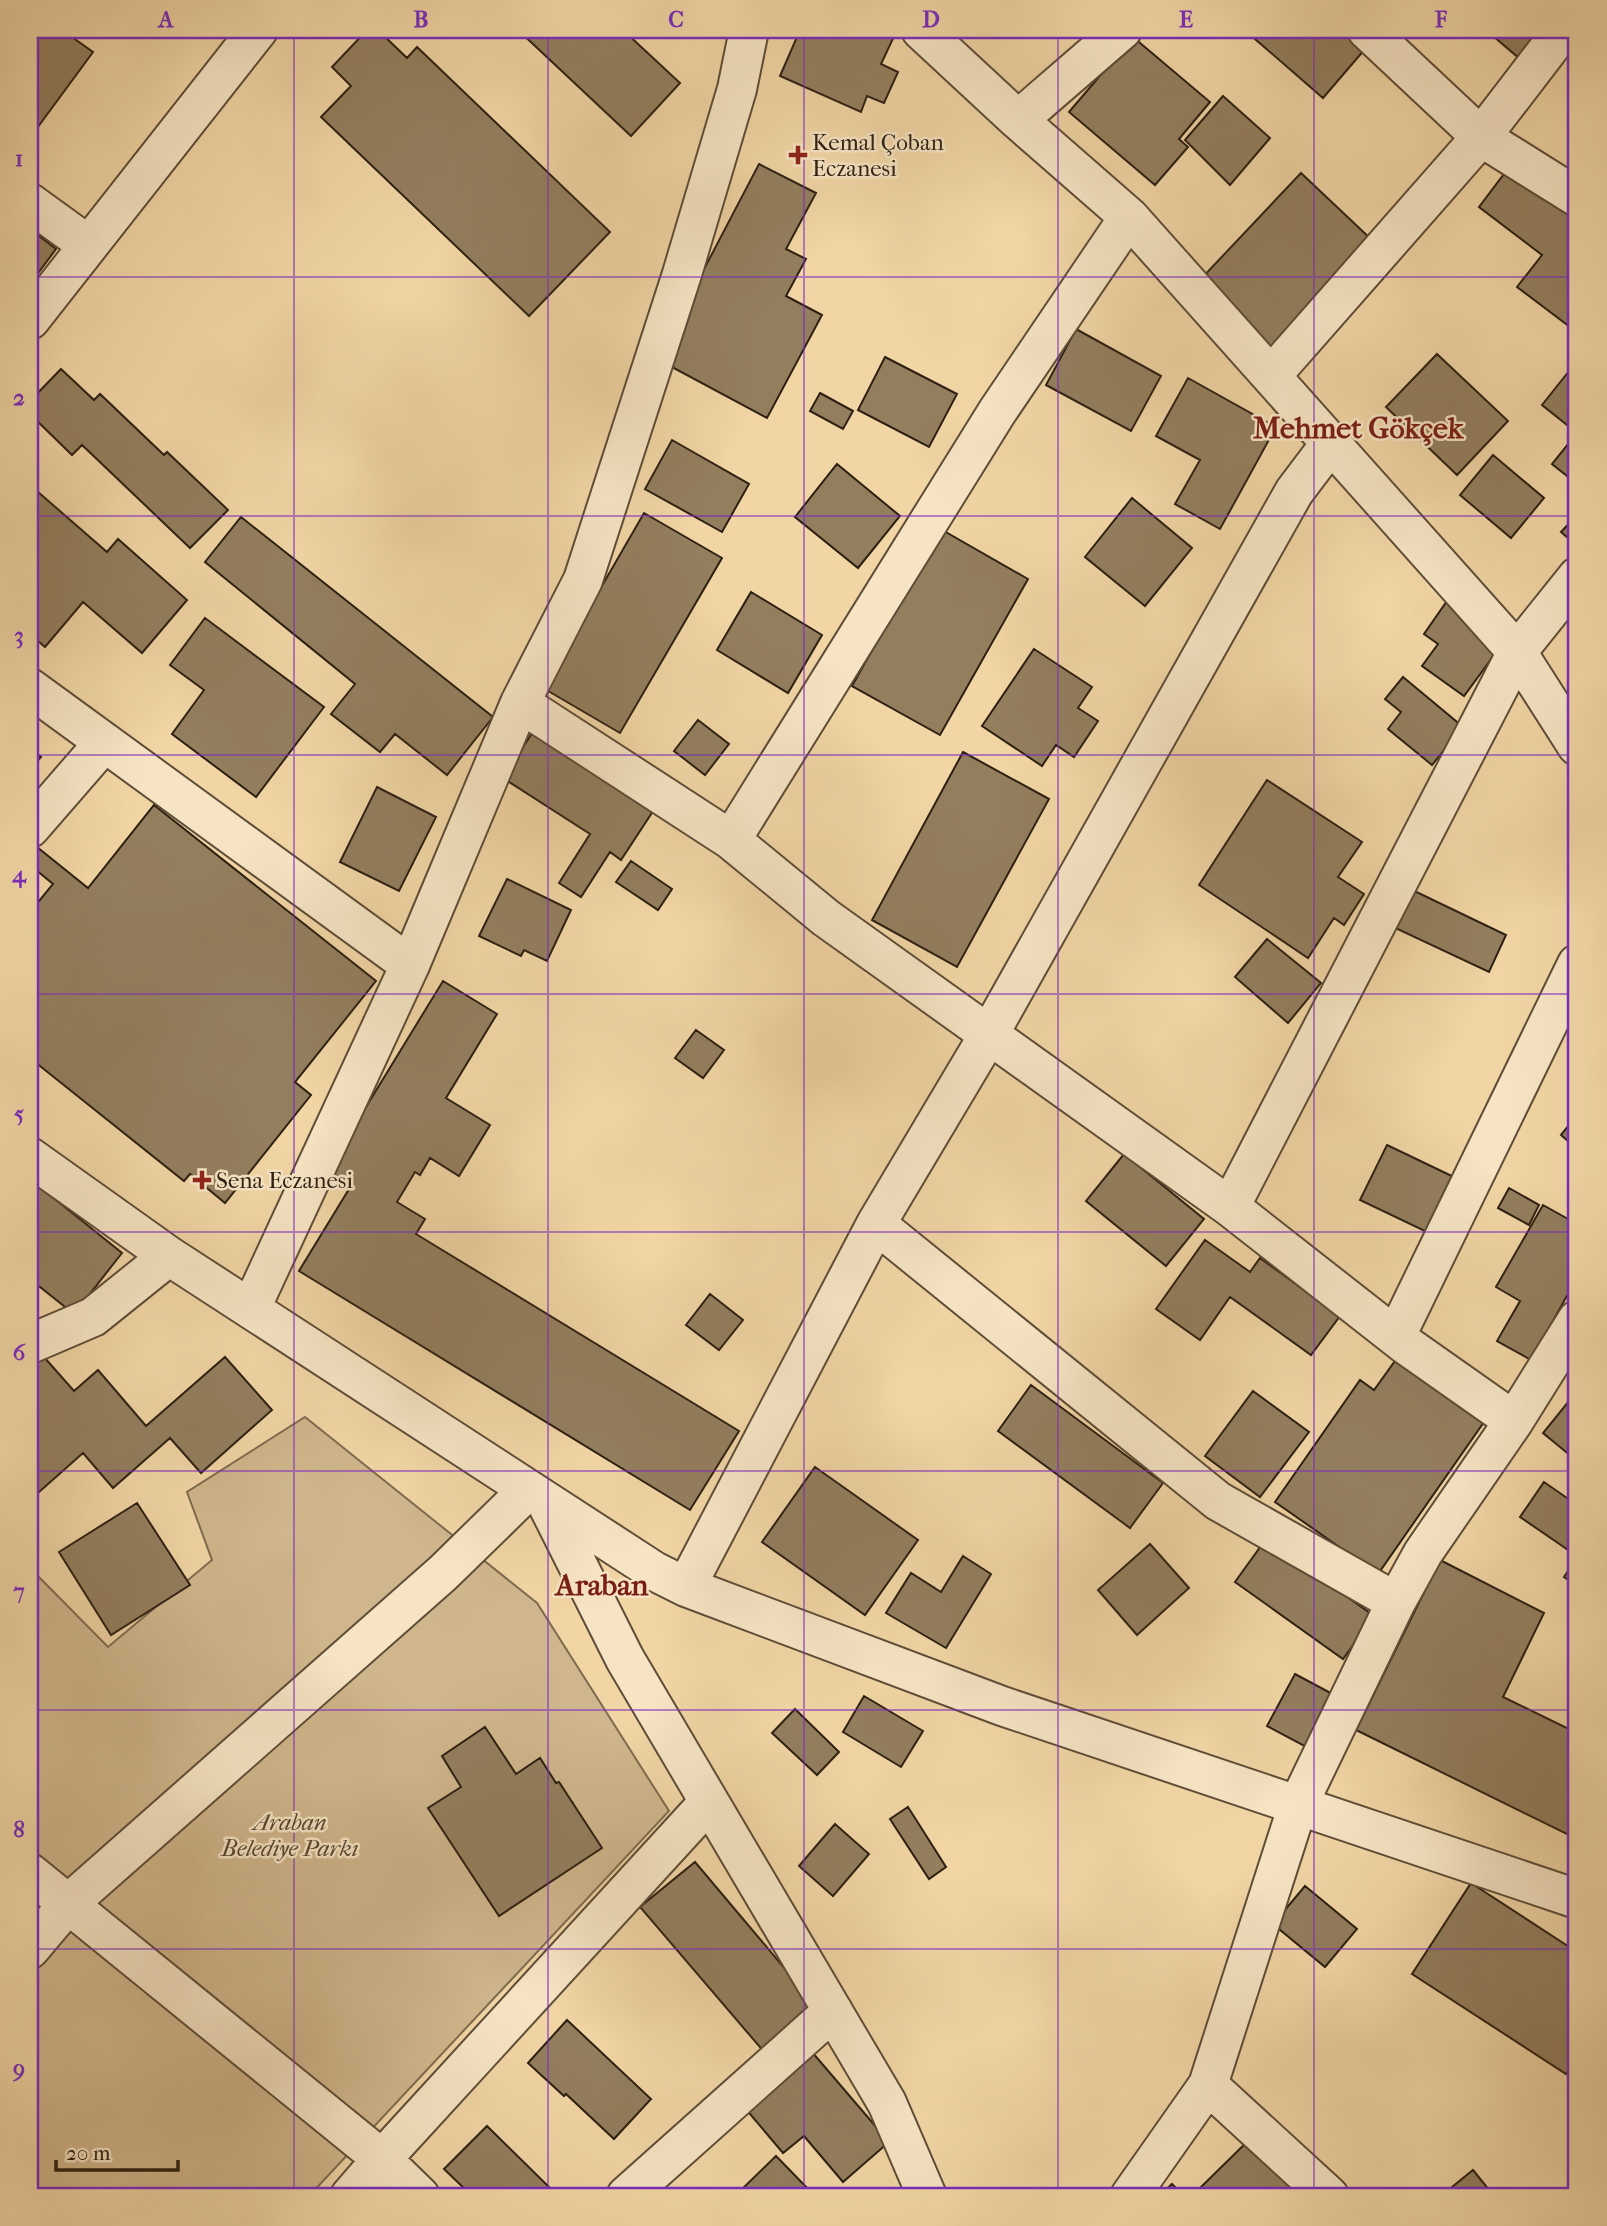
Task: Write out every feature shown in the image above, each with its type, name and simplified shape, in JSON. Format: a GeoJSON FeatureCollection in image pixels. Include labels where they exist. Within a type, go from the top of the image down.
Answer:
{"type":"FeatureCollection","features":[{"type":"Feature","properties":{"kind":"street"},"geometry":{"type":"LineString","coordinates":[[30,320],[258,30]]}},
{"type":"Feature","properties":{"kind":"street"},"geometry":{"type":"LineString","coordinates":[[251,1308],[410,965],[520,703],[583,580],[718,155],[737,89],[749,30]]}},
{"type":"Feature","properties":{"kind":"street"},"geometry":{"type":"LineString","coordinates":[[921,30],[1129,217],[1517,652],[1577,746]]}},
{"type":"Feature","properties":{"kind":"street"},"geometry":{"type":"LineString","coordinates":[[1018,120],[1122,30]]}},
{"type":"Feature","properties":{"kind":"street"},"geometry":{"type":"LineString","coordinates":[[1367,30],[1480,137],[1577,197]]}},
{"type":"Feature","properties":{"kind":"street"},"geometry":{"type":"LineString","coordinates":[[1271,376],[1480,137],[1563,30]]}},
{"type":"Feature","properties":{"kind":"street"},"geometry":{"type":"LineString","coordinates":[[30,202],[88,245]]}},
{"type":"Feature","properties":{"kind":"street"},"geometry":{"type":"LineString","coordinates":[[731,840],[997,412],[1129,217]]}},
{"type":"Feature","properties":{"kind":"street"},"geometry":{"type":"LineString","coordinates":[[686,1587],[876,1224],[988,1036],[1294,492],[1331,443]]}},
{"type":"Feature","properties":{"kind":"street"},"geometry":{"type":"LineString","coordinates":[[1230,1208],[1517,652],[1577,577]]}},
{"type":"Feature","properties":{"kind":"street"},"geometry":{"type":"LineString","coordinates":[[30,688],[103,744],[410,965]]}},
{"type":"Feature","properties":{"kind":"street"},"geometry":{"type":"LineString","coordinates":[[520,703],[731,840],[826,919],[1230,1208],[1396,1336],[1514,1421]]}},
{"type":"Feature","properties":{"kind":"street"},"geometry":{"type":"LineString","coordinates":[[30,828],[103,744]]}},
{"type":"Feature","properties":{"kind":"street"},"geometry":{"type":"LineString","coordinates":[[1396,1336],[1577,964]]}},
{"type":"Feature","properties":{"kind":"street"},"geometry":{"type":"LineString","coordinates":[[30,1157],[169,1256],[654,1571],[686,1587],[1002,1706],[1577,1899]]}},
{"type":"Feature","properties":{"kind":"street"},"geometry":{"type":"LineString","coordinates":[[876,1224],[1218,1501],[1396,1602]]}},
{"type":"Feature","properties":{"kind":"street"},"geometry":{"type":"LineString","coordinates":[[30,1344],[93,1317],[169,1256]]}},
{"type":"Feature","properties":{"kind":"street"},"geometry":{"type":"LineString","coordinates":[[1130,2196],[1208,2085],[1298,1805],[1396,1602],[1423,1553],[1514,1421],[1577,1320]]}},
{"type":"Feature","properties":{"kind":"street"},"geometry":{"type":"LineString","coordinates":[[537,1496],[625,1659],[887,2103],[926,2195]]}},
{"type":"Feature","properties":{"kind":"street"},"geometry":{"type":"LineString","coordinates":[[30,1949],[68,1904],[443,1573],[537,1496]]}},
{"type":"Feature","properties":{"kind":"street"},"geometry":{"type":"LineString","coordinates":[[350,2196],[709,1802]]}},
{"type":"Feature","properties":{"kind":"street"},"geometry":{"type":"LineString","coordinates":[[30,1873],[382,2159],[420,2196]]}},
{"type":"Feature","properties":{"kind":"street"},"geometry":{"type":"LineString","coordinates":[[625,2196],[833,2011]]}},
{"type":"Feature","properties":{"kind":"street"},"geometry":{"type":"LineString","coordinates":[[1208,2085],[1329,2196]]}},
{"type":"Feature","properties":{"kind":"green space","name":"Araban Belediye Parkı"},"geometry":{"type":"Polygon","coordinates":[[[305,1417],[537,1603],[669,1811],[309,2196],[30,2196],[30,1568],[108,1647],[212,1560],[187,1492],[305,1417]]]}},
{"type":"Feature","properties":{"kind":"building"},"geometry":{"type":"Polygon","coordinates":[[[30,30],[62,30],[93,52],[32,135],[30,134],[30,30]]]}},
{"type":"Feature","properties":{"kind":"building"},"geometry":{"type":"Polygon","coordinates":[[[367,30],[378,30],[407,58],[417,47],[610,232],[529,316],[321,117],[351,86],[332,67],[367,30]]]}},
{"type":"Feature","properties":{"kind":"building"},"geometry":{"type":"Polygon","coordinates":[[[518,30],[623,30],[680,83],[631,136],[518,30]]]}},
{"type":"Feature","properties":{"kind":"building"},"geometry":{"type":"Polygon","coordinates":[[[800,30],[897,30],[881,64],[898,72],[884,103],[867,96],[861,112],[780,76],[800,30]]]}},
{"type":"Feature","properties":{"kind":"building"},"geometry":{"type":"Polygon","coordinates":[[[1262,30],[1342,30],[1365,49],[1323,98],[1255,39],[1262,30]]]}},
{"type":"Feature","properties":{"kind":"building"},"geometry":{"type":"Polygon","coordinates":[[[1486,30],[1545,30],[1520,59],[1486,30]]]}},
{"type":"Feature","properties":{"kind":"building"},"geometry":{"type":"Polygon","coordinates":[[[1133,37],[1210,102],[1179,139],[1188,147],[1155,185],[1069,112],[1133,37]]]}},
{"type":"Feature","properties":{"kind":"building"},"geometry":{"type":"Polygon","coordinates":[[[1223,96],[1270,138],[1230,185],[1185,140],[1223,96]]]}},
{"type":"Feature","properties":{"kind":"building"},"geometry":{"type":"Polygon","coordinates":[[[759,164],[816,193],[786,249],[806,259],[786,296],[822,315],[767,418],[657,359],[759,164]]]}},
{"type":"Feature","properties":{"kind":"building"},"geometry":{"type":"Polygon","coordinates":[[[1510,166],[1577,217],[1577,325],[1574,330],[1517,287],[1542,255],[1479,207],[1510,166]]]}},
{"type":"Feature","properties":{"kind":"building"},"geometry":{"type":"Polygon","coordinates":[[[1301,173],[1373,241],[1271,350],[1199,281],[1301,173]]]}},
{"type":"Feature","properties":{"kind":"building"},"geometry":{"type":"Polygon","coordinates":[[[30,229],[56,249],[30,284],[30,229]]]}},
{"type":"Feature","properties":{"kind":"building"},"geometry":{"type":"Polygon","coordinates":[[[1076,329],[1161,376],[1131,431],[1046,385],[1076,329]]]}},
{"type":"Feature","properties":{"kind":"building"},"geometry":{"type":"Polygon","coordinates":[[[1437,354],[1508,421],[1457,475],[1386,407],[1437,354]]]}},
{"type":"Feature","properties":{"kind":"building"},"geometry":{"type":"Polygon","coordinates":[[[885,357],[957,394],[929,447],[858,410],[885,357]]]}},
{"type":"Feature","properties":{"kind":"building"},"geometry":{"type":"Polygon","coordinates":[[[1577,361],[1577,433],[1542,405],[1577,361]]]}},
{"type":"Feature","properties":{"kind":"building"},"geometry":{"type":"Polygon","coordinates":[[[61,369],[94,400],[100,394],[164,455],[167,452],[228,510],[190,548],[82,445],[72,455],[30,414],[30,401],[61,369]]]}},
{"type":"Feature","properties":{"kind":"building"},"geometry":{"type":"Polygon","coordinates":[[[1188,378],[1276,427],[1220,529],[1175,504],[1200,460],[1156,436],[1188,378]]]}},
{"type":"Feature","properties":{"kind":"building"},"geometry":{"type":"Polygon","coordinates":[[[820,393],[853,411],[843,429],[810,411],[820,393]]]}},
{"type":"Feature","properties":{"kind":"building"},"geometry":{"type":"Polygon","coordinates":[[[1577,433],[1577,484],[1552,464],[1577,433]]]}},
{"type":"Feature","properties":{"kind":"building"},"geometry":{"type":"Polygon","coordinates":[[[672,440],[749,484],[722,532],[645,489],[672,440]]]}},
{"type":"Feature","properties":{"kind":"building"},"geometry":{"type":"Polygon","coordinates":[[[1493,455],[1544,498],[1511,538],[1460,495],[1493,455]]]}},
{"type":"Feature","properties":{"kind":"building"},"geometry":{"type":"Polygon","coordinates":[[[837,464],[900,516],[858,568],[795,517],[837,464]]]}},
{"type":"Feature","properties":{"kind":"building"},"geometry":{"type":"Polygon","coordinates":[[[30,485],[107,552],[118,539],[187,600],[142,653],[83,602],[45,647],[30,634],[30,485]]]}},
{"type":"Feature","properties":{"kind":"building"},"geometry":{"type":"Polygon","coordinates":[[[1132,498],[1192,548],[1145,606],[1085,557],[1132,498]]]}},
{"type":"Feature","properties":{"kind":"building"},"geometry":{"type":"Polygon","coordinates":[[[644,513],[722,558],[620,733],[543,688],[644,513]]]}},
{"type":"Feature","properties":{"kind":"building"},"geometry":{"type":"Polygon","coordinates":[[[1577,515],[1577,546],[1561,532],[1577,515]]]}},
{"type":"Feature","properties":{"kind":"building"},"geometry":{"type":"Polygon","coordinates":[[[241,517],[493,717],[447,775],[395,734],[380,752],[331,714],[355,684],[205,562],[241,517]]]}},
{"type":"Feature","properties":{"kind":"building"},"geometry":{"type":"Polygon","coordinates":[[[944,531],[1028,579],[940,735],[852,686],[912,579],[915,581],[944,531]]]}},
{"type":"Feature","properties":{"kind":"building"},"geometry":{"type":"Polygon","coordinates":[[[751,592],[822,635],[788,693],[717,650],[751,592]]]}},
{"type":"Feature","properties":{"kind":"building"},"geometry":{"type":"Polygon","coordinates":[[[1447,601],[1503,643],[1464,696],[1422,666],[1438,644],[1424,634],[1447,601]]]}},
{"type":"Feature","properties":{"kind":"building"},"geometry":{"type":"Polygon","coordinates":[[[205,618],[324,707],[256,797],[172,734],[204,690],[170,665],[205,618]]]}},
{"type":"Feature","properties":{"kind":"building"},"geometry":{"type":"Polygon","coordinates":[[[1034,649],[1092,687],[1078,708],[1098,721],[1074,757],[1056,745],[1042,766],[982,726],[1034,649]]]}},
{"type":"Feature","properties":{"kind":"building"},"geometry":{"type":"Polygon","coordinates":[[[1403,677],[1463,727],[1432,765],[1388,729],[1401,712],[1385,699],[1403,677]]]}},
{"type":"Feature","properties":{"kind":"building"},"geometry":{"type":"Polygon","coordinates":[[[698,720],[729,744],[705,775],[674,751],[698,720]]]}},
{"type":"Feature","properties":{"kind":"building"},"geometry":{"type":"Polygon","coordinates":[[[536,727],[657,805],[621,860],[610,852],[581,897],[559,883],[590,834],[503,778],[536,727]]]}},
{"type":"Feature","properties":{"kind":"building"},"geometry":{"type":"Polygon","coordinates":[[[30,748],[41,757],[30,770],[30,748]]]}},
{"type":"Feature","properties":{"kind":"building"},"geometry":{"type":"Polygon","coordinates":[[[963,752],[1049,799],[957,967],[872,920],[963,752]]]}},
{"type":"Feature","properties":{"kind":"building"},"geometry":{"type":"Polygon","coordinates":[[[1267,780],[1362,842],[1338,877],[1364,894],[1344,925],[1334,918],[1308,958],[1199,885],[1267,780]]]}},
{"type":"Feature","properties":{"kind":"building"},"geometry":{"type":"Polygon","coordinates":[[[377,787],[436,817],[399,891],[340,862],[377,787]]]}},
{"type":"Feature","properties":{"kind":"building"},"geometry":{"type":"Polygon","coordinates":[[[154,805],[376,981],[295,1082],[311,1095],[225,1203],[190,1174],[184,1181],[30,1058],[30,902],[35,906],[53,884],[30,865],[30,846],[32,843],[88,888],[154,805]]]}},
{"type":"Feature","properties":{"kind":"building"},"geometry":{"type":"Polygon","coordinates":[[[631,861],[672,889],[658,910],[616,882],[631,861]]]}},
{"type":"Feature","properties":{"kind":"building"},"geometry":{"type":"Polygon","coordinates":[[[507,879],[571,910],[547,961],[524,950],[521,956],[479,936],[507,879]]]}},
{"type":"Feature","properties":{"kind":"building"},"geometry":{"type":"Polygon","coordinates":[[[1406,887],[1506,935],[1489,972],[1389,925],[1406,887]]]}},
{"type":"Feature","properties":{"kind":"building"},"geometry":{"type":"Polygon","coordinates":[[[1267,939],[1321,983],[1288,1023],[1235,977],[1267,939]]]}},
{"type":"Feature","properties":{"kind":"building"},"geometry":{"type":"Polygon","coordinates":[[[443,981],[497,1014],[446,1098],[490,1125],[459,1176],[430,1158],[420,1175],[415,1172],[397,1202],[425,1219],[416,1234],[739,1431],[690,1510],[299,1271],[349,1189],[325,1174],[443,981]]]}},
{"type":"Feature","properties":{"kind":"building"},"geometry":{"type":"Polygon","coordinates":[[[696,1030],[724,1050],[703,1078],[675,1058],[696,1030]]]}},
{"type":"Feature","properties":{"kind":"building"},"geometry":{"type":"Polygon","coordinates":[[[1577,1115],[1577,1149],[1561,1135],[1577,1115]]]}},
{"type":"Feature","properties":{"kind":"building"},"geometry":{"type":"Polygon","coordinates":[[[1387,1145],[1456,1178],[1431,1234],[1360,1200],[1387,1145]]]}},
{"type":"Feature","properties":{"kind":"building"},"geometry":{"type":"Polygon","coordinates":[[[1124,1154],[1204,1219],[1166,1266],[1086,1201],[1124,1154]]]}},
{"type":"Feature","properties":{"kind":"building"},"geometry":{"type":"Polygon","coordinates":[[[30,1179],[122,1253],[74,1314],[30,1279],[30,1179]]]}},
{"type":"Feature","properties":{"kind":"building"},"geometry":{"type":"Polygon","coordinates":[[[1509,1188],[1539,1205],[1529,1225],[1498,1208],[1509,1188]]]}},
{"type":"Feature","properties":{"kind":"building"},"geometry":{"type":"Polygon","coordinates":[[[1543,1205],[1577,1224],[1577,1278],[1531,1360],[1497,1341],[1520,1301],[1496,1287],[1543,1205]]]}},
{"type":"Feature","properties":{"kind":"building"},"geometry":{"type":"Polygon","coordinates":[[[1205,1240],[1250,1272],[1260,1258],[1340,1316],[1311,1355],[1230,1297],[1200,1340],[1156,1309],[1205,1240]]]}},
{"type":"Feature","properties":{"kind":"building"},"geometry":{"type":"Polygon","coordinates":[[[710,1294],[743,1320],[719,1350],[686,1325],[710,1294]]]}},
{"type":"Feature","properties":{"kind":"building"},"geometry":{"type":"Polygon","coordinates":[[[36,1348],[74,1391],[98,1370],[146,1426],[225,1357],[272,1410],[201,1473],[170,1438],[113,1488],[83,1453],[30,1500],[30,1353],[36,1348]]]}},
{"type":"Feature","properties":{"kind":"building"},"geometry":{"type":"Polygon","coordinates":[[[1395,1361],[1484,1422],[1378,1574],[1275,1502],[1360,1380],[1374,1390],[1395,1361]]]}},
{"type":"Feature","properties":{"kind":"building"},"geometry":{"type":"Polygon","coordinates":[[[1031,1385],[1163,1483],[1130,1528],[998,1431],[1031,1385]]]}},
{"type":"Feature","properties":{"kind":"building"},"geometry":{"type":"Polygon","coordinates":[[[1253,1391],[1309,1432],[1260,1497],[1205,1456],[1253,1391]]]}},
{"type":"Feature","properties":{"kind":"building"},"geometry":{"type":"Polygon","coordinates":[[[1577,1391],[1577,1461],[1543,1433],[1577,1391]]]}},
{"type":"Feature","properties":{"kind":"building"},"geometry":{"type":"Polygon","coordinates":[[[815,1467],[918,1540],[865,1615],[762,1542],[815,1467]]]}},
{"type":"Feature","properties":{"kind":"building"},"geometry":{"type":"Polygon","coordinates":[[[1544,1482],[1577,1505],[1577,1556],[1520,1517],[1544,1482]]]}},
{"type":"Feature","properties":{"kind":"building"},"geometry":{"type":"Polygon","coordinates":[[[137,1503],[190,1585],[111,1635],[59,1552],[137,1503]]]}},
{"type":"Feature","properties":{"kind":"building"},"geometry":{"type":"Polygon","coordinates":[[[1266,1539],[1374,1616],[1343,1659],[1235,1582],[1266,1539]]]}},
{"type":"Feature","properties":{"kind":"building"},"geometry":{"type":"Polygon","coordinates":[[[1150,1544],[1189,1588],[1137,1635],[1098,1590],[1150,1544]]]}},
{"type":"Feature","properties":{"kind":"building"},"geometry":{"type":"Polygon","coordinates":[[[963,1556],[991,1574],[946,1648],[886,1613],[911,1573],[941,1592],[963,1556]]]}},
{"type":"Feature","properties":{"kind":"building"},"geometry":{"type":"Polygon","coordinates":[[[1577,1558],[1577,1586],[1564,1577],[1577,1558]]]}},
{"type":"Feature","properties":{"kind":"building"},"geometry":{"type":"Polygon","coordinates":[[[1440,1560],[1544,1613],[1503,1697],[1577,1733],[1577,1839],[1356,1730],[1440,1560]]]}},
{"type":"Feature","properties":{"kind":"building"},"geometry":{"type":"Polygon","coordinates":[[[1295,1674],[1338,1697],[1310,1749],[1267,1726],[1295,1674]]]}},
{"type":"Feature","properties":{"kind":"building"},"geometry":{"type":"Polygon","coordinates":[[[864,1696],[923,1731],[901,1767],[843,1732],[864,1696]]]}},
{"type":"Feature","properties":{"kind":"building"},"geometry":{"type":"Polygon","coordinates":[[[795,1709],[839,1752],[817,1775],[772,1733],[795,1709]]]}},
{"type":"Feature","properties":{"kind":"building"},"geometry":{"type":"Polygon","coordinates":[[[485,1727],[516,1774],[540,1758],[602,1848],[499,1916],[428,1808],[461,1787],[442,1756],[485,1727]]]}},
{"type":"Feature","properties":{"kind":"building"},"geometry":{"type":"Polygon","coordinates":[[[908,1807],[946,1867],[929,1879],[890,1819],[908,1807]]]}},
{"type":"Feature","properties":{"kind":"building"},"geometry":{"type":"Polygon","coordinates":[[[835,1824],[869,1854],[833,1896],[799,1866],[835,1824]]]}},
{"type":"Feature","properties":{"kind":"building"},"geometry":{"type":"Polygon","coordinates":[[[695,1862],[824,2015],[771,2060],[640,1907],[695,1862]]]}},
{"type":"Feature","properties":{"kind":"building"},"geometry":{"type":"Polygon","coordinates":[[[1471,1883],[1577,1952],[1577,2057],[1566,2074],[1412,1974],[1471,1883]]]}},
{"type":"Feature","properties":{"kind":"building"},"geometry":{"type":"Polygon","coordinates":[[[1305,1886],[1357,1929],[1325,1967],[1273,1924],[1305,1886]]]}},
{"type":"Feature","properties":{"kind":"building"},"geometry":{"type":"Polygon","coordinates":[[[567,2020],[651,2099],[614,2139],[528,2063],[567,2020]]]}},
{"type":"Feature","properties":{"kind":"building"},"geometry":{"type":"Polygon","coordinates":[[[812,2052],[889,2142],[843,2182],[804,2136],[783,2153],[745,2108],[812,2052]]]}},
{"type":"Feature","properties":{"kind":"building"},"geometry":{"type":"Polygon","coordinates":[[[487,2126],[550,2188],[542,2196],[472,2196],[444,2169],[487,2126]]]}},
{"type":"Feature","properties":{"kind":"building"},"geometry":{"type":"Polygon","coordinates":[[[1255,2134],[1316,2196],[1204,2196],[1198,2190],[1255,2134]]]}},
{"type":"Feature","properties":{"kind":"building"},"geometry":{"type":"Polygon","coordinates":[[[776,2156],[815,2196],[735,2196],[776,2156]]]}},
{"type":"Feature","properties":{"kind":"building"},"geometry":{"type":"Polygon","coordinates":[[[1473,2170],[1494,2196],[1441,2196],[1473,2170]]]}},
{"type":"Feature","properties":{"kind":"building"},"geometry":{"type":"Polygon","coordinates":[[[1172,2184],[1184,2196],[1159,2196],[1172,2184]]]}},
{"type":"Feature","properties":{"kind":"place","name":"Kemal Çoban Eczanesi"},"geometry":{"type":"Point","coordinates":[798,155]}},
{"type":"Feature","properties":{"kind":"place","name":"Sena Eczanesi"},"geometry":{"type":"Point","coordinates":[202,1180]}},
{"type":"Feature","properties":{"kind":"district","name":"Mehmet Gökçek"},"geometry":{"type":"Point","coordinates":[1358,428]}},
{"type":"Feature","properties":{"kind":"district","name":"Araban"},"geometry":{"type":"Point","coordinates":[602,1585]}}]}
